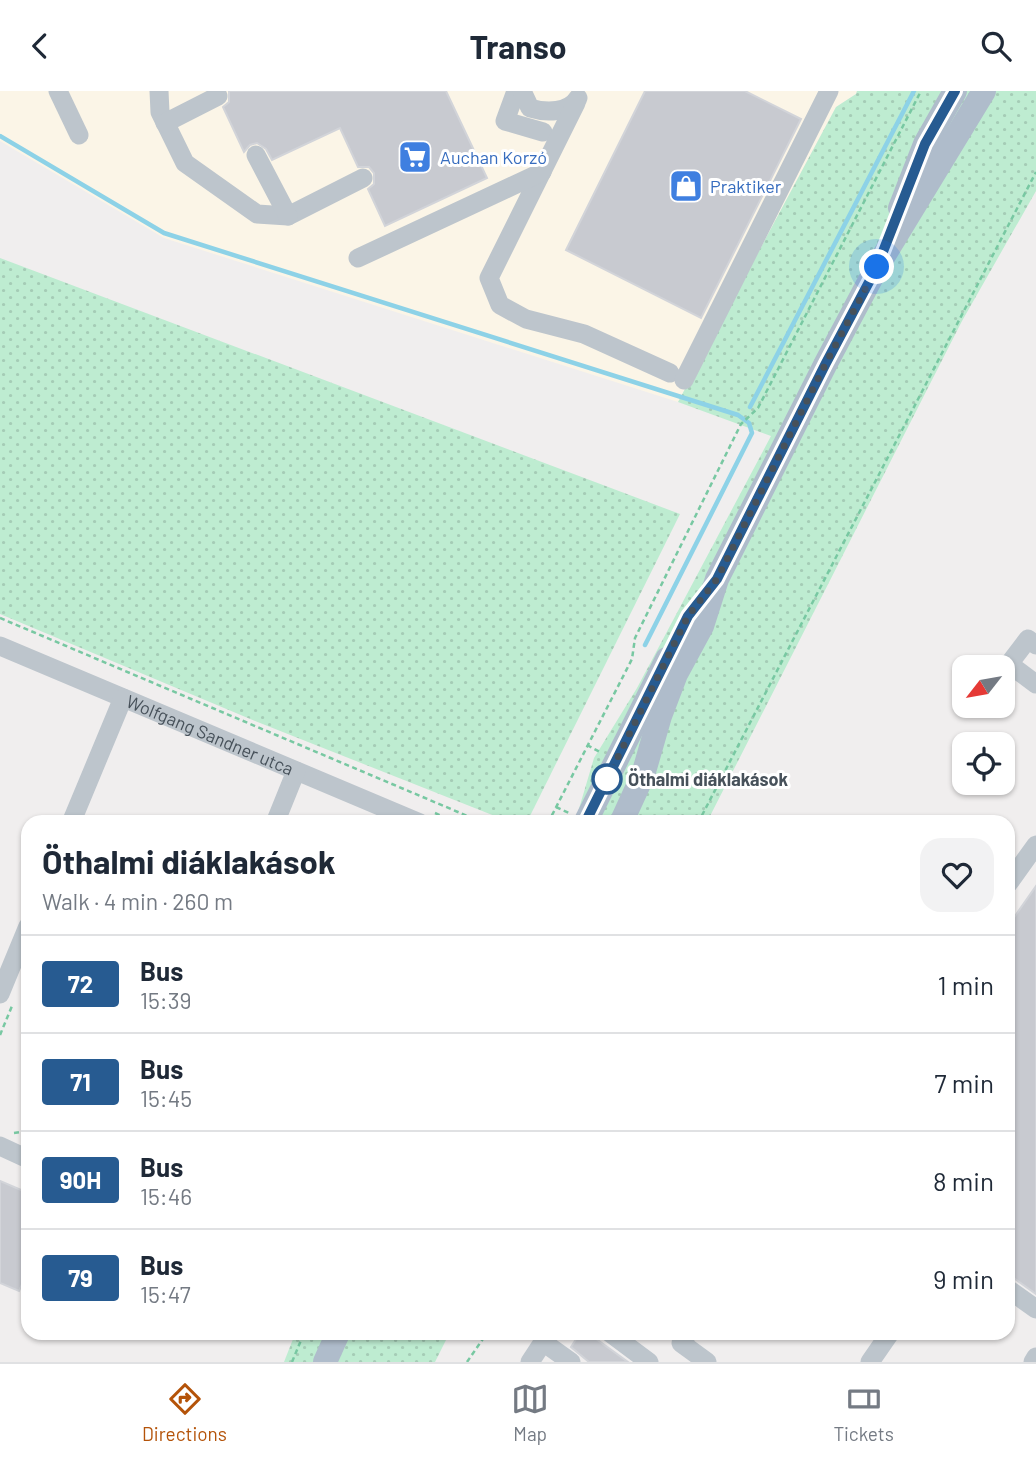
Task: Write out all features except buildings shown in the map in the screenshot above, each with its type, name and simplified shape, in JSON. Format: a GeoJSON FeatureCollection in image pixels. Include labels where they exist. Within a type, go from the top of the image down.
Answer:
{"type":"FeatureCollection","features":[{"type":"Feature","properties":{"kind":"main road"},"geometry":{"type":"LineString","coordinates":[[877,267],[925,144],[954,91]]}},
{"type":"Feature","properties":{"kind":"main road"},"geometry":{"type":"LineString","coordinates":[[625,815],[643,775],[660,716],[676,674],[702,626],[717,579],[877,267],[984,91]]}},
{"type":"Feature","properties":{"kind":"main road"},"geometry":{"type":"LineString","coordinates":[[581,815],[688,616],[717,579]]}},
{"type":"Feature","properties":{"kind":"main road"},"geometry":{"type":"LineString","coordinates":[[325,1362],[335,1340]]}},
{"type":"Feature","properties":{"kind":"street"},"geometry":{"type":"LineString","coordinates":[[58,91],[79,135]]}},
{"type":"Feature","properties":{"kind":"street"},"geometry":{"type":"LineString","coordinates":[[159,91],[160,112],[185,163],[257,214],[288,216],[363,178]]}},
{"type":"Feature","properties":{"kind":"street"},"geometry":{"type":"LineString","coordinates":[[516,91],[513,92],[505,121],[548,140]]}},
{"type":"Feature","properties":{"kind":"street"},"geometry":{"type":"LineString","coordinates":[[579,97],[548,140],[542,171],[489,278],[500,305],[526,319],[584,334],[677,377],[829,91]]}},
{"type":"Feature","properties":{"kind":"street"},"geometry":{"type":"LineString","coordinates":[[165,123],[218,96]]}},
{"type":"Feature","properties":{"kind":"street"},"geometry":{"type":"LineString","coordinates":[[526,99],[542,112],[562,110],[579,97]]}},
{"type":"Feature","properties":{"kind":"street"},"geometry":{"type":"LineString","coordinates":[[526,99],[548,140]]}},
{"type":"Feature","properties":{"kind":"street"},"geometry":{"type":"LineString","coordinates":[[256,155],[288,216]]}},
{"type":"Feature","properties":{"kind":"street"},"geometry":{"type":"LineString","coordinates":[[358,258],[542,171]]}},
{"type":"Feature","properties":{"kind":"street"},"geometry":{"type":"LineString","coordinates":[[1036,645],[1028,639],[1009,664],[1036,684]]}},
{"type":"Feature","properties":{"kind":"street","name":"Wolfgang Sandner utca"},"geometry":{"type":"LineString","coordinates":[[0,646],[401,815]]}},
{"type":"Feature","properties":{"kind":"street"},"geometry":{"type":"LineString","coordinates":[[74,815],[123,698]]}},
{"type":"Feature","properties":{"kind":"street"},"geometry":{"type":"LineString","coordinates":[[278,815],[296,771]]}},
{"type":"Feature","properties":{"kind":"street"},"geometry":{"type":"LineString","coordinates":[[1015,874],[1036,845]]}},
{"type":"Feature","properties":{"kind":"street"},"geometry":{"type":"LineString","coordinates":[[0,994],[21,943]]}},
{"type":"Feature","properties":{"kind":"street"},"geometry":{"type":"LineString","coordinates":[[0,1146],[21,1156]]}},
{"type":"Feature","properties":{"kind":"street"},"geometry":{"type":"LineString","coordinates":[[1015,1294],[1036,1309]]}},
{"type":"Feature","properties":{"kind":"street"},"geometry":{"type":"LineString","coordinates":[[530,1362],[545,1340]]}},
{"type":"Feature","properties":{"kind":"street"},"geometry":{"type":"LineString","coordinates":[[548,1340],[571,1362]]}},
{"type":"Feature","properties":{"kind":"street"},"geometry":{"type":"LineString","coordinates":[[619,1340],[649,1362]]}},
{"type":"Feature","properties":{"kind":"street"},"geometry":{"type":"LineString","coordinates":[[683,1340],[681,1343],[707,1362]]}},
{"type":"Feature","properties":{"kind":"street"},"geometry":{"type":"LineString","coordinates":[[870,1362],[885,1340]]}},
{"type":"Feature","properties":{"kind":"street"},"geometry":{"type":"LineString","coordinates":[[1032,1362],[1036,1357]]}},
{"type":"Feature","properties":{"kind":"path"},"geometry":{"type":"LineString","coordinates":[[552,815],[632,659],[635,638],[741,424],[755,412],[921,91]]}},
{"type":"Feature","properties":{"kind":"path"},"geometry":{"type":"LineString","coordinates":[[702,815],[1036,172]]}},
{"type":"Feature","properties":{"kind":"path"},"geometry":{"type":"LineString","coordinates":[[0,618],[465,815]]}},
{"type":"Feature","properties":{"kind":"path"},"geometry":{"type":"LineString","coordinates":[[587,745],[600,752]]}},
{"type":"Feature","properties":{"kind":"path"},"geometry":{"type":"LineString","coordinates":[[556,807],[571,815]]}},
{"type":"Feature","properties":{"kind":"path"},"geometry":{"type":"LineString","coordinates":[[292,1362],[301,1340]]}},
{"type":"Feature","properties":{"kind":"path"},"geometry":{"type":"LineString","coordinates":[[467,1362],[482,1340]]}},
{"type":"Feature","properties":{"kind":"shaded area"},"geometry":{"type":"Polygon","coordinates":[[[0,91],[857,91],[836,107],[678,402],[164,238],[0,141],[0,91]]]}},
{"type":"Feature","properties":{"kind":"green space"},"geometry":{"type":"Polygon","coordinates":[[[857,91],[1036,91],[1036,191],[962,321],[711,815],[576,815],[594,758],[637,688],[771,436],[678,402],[836,107],[857,91]]]}},
{"type":"Feature","properties":{"kind":"green space"},"geometry":{"type":"Polygon","coordinates":[[[0,258],[680,514],[530,815],[492,815],[255,721],[0,614],[0,258]]]}},
{"type":"Feature","properties":{"kind":"green space"},"geometry":{"type":"Polygon","coordinates":[[[293,1340],[446,1340],[435,1362],[284,1362],[293,1340]]]}},
{"type":"Feature","properties":{"kind":"waterway"},"geometry":{"type":"LineString","coordinates":[[750,407],[914,91]]}},
{"type":"Feature","properties":{"kind":"waterway"},"geometry":{"type":"LineString","coordinates":[[0,136],[164,233],[738,415],[749,423],[752,433],[645,645]]}},
{"type":"Feature","properties":{"kind":"bus line","name":"72"},"geometry":{"type":"LineString","coordinates":[[589,815],[688,616],[717,579],[877,267],[925,144],[955,91]]}},
{"type":"Feature","properties":{"kind":"place","name":"Auchan Korzó"},"geometry":{"type":"Point","coordinates":[415,157]}},
{"type":"Feature","properties":{"kind":"place","name":"Praktiker"},"geometry":{"type":"Point","coordinates":[686,186]}},
{"type":"Feature","properties":{"kind":"place","name":"Öthalmi diáklakások"},"geometry":{"type":"Point","coordinates":[607,779]}},
{"type":"Feature","properties":{"kind":"route"},"geometry":{"type":"LineString","coordinates":[[607,779],[688,616],[717,579],[877,267]]}}]}
